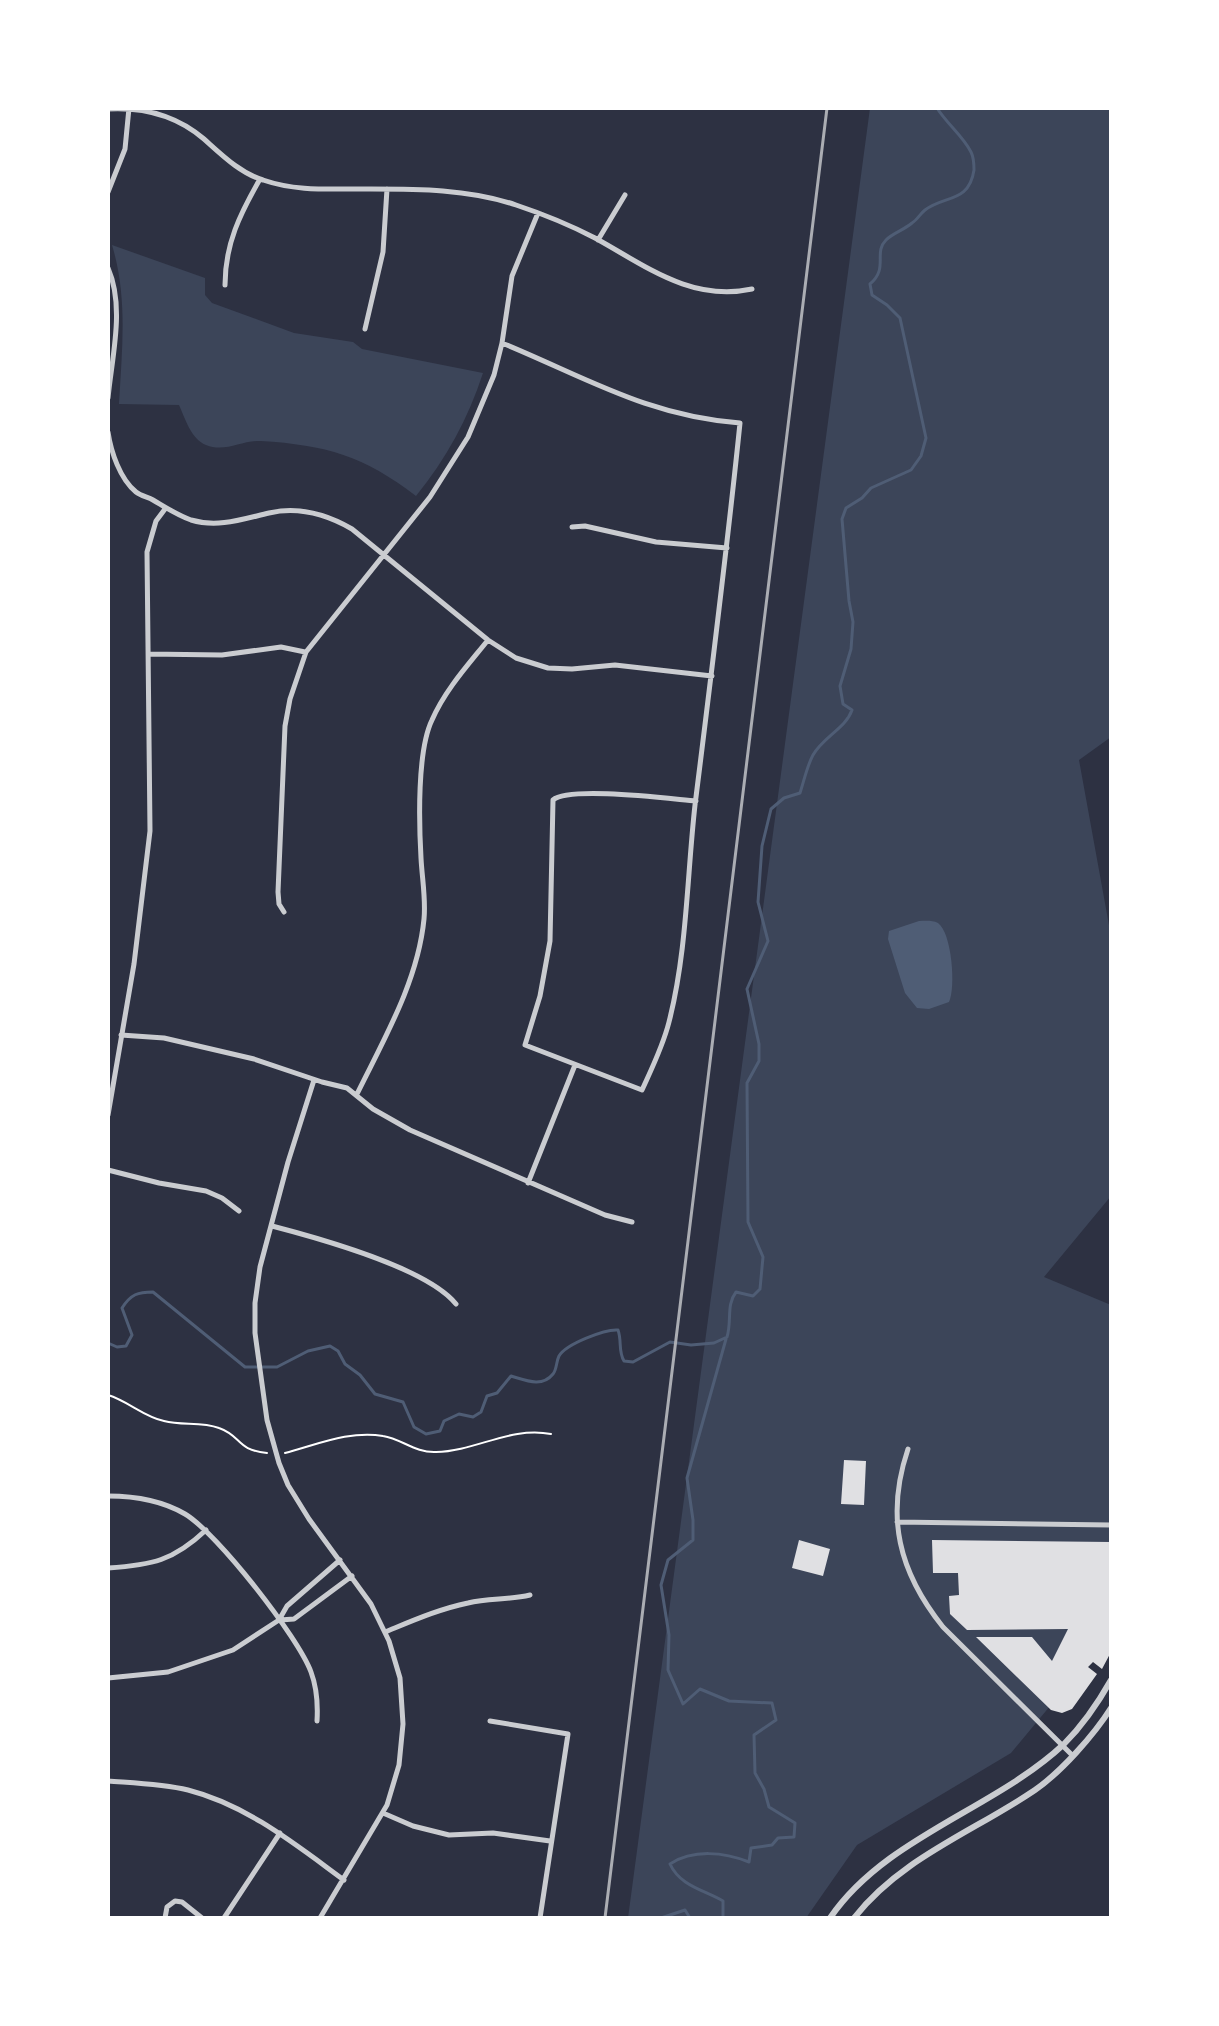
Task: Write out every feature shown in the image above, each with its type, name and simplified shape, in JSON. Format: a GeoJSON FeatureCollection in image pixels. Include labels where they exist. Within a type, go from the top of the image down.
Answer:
{"type":"FeatureCollection","features":[{"type":"Feature","properties":{"kind":"street"},"geometry":{"type":"LineString","coordinates":[[108,192],[125,149],[129,108]]}},
{"type":"Feature","properties":{"kind":"street"},"geometry":{"type":"LineString","coordinates":[[108,109],[129,108],[162,115],[190,128],[229,162],[260,179],[293,189],[471,193],[538,213],[598,240],[666,280],[719,293],[752,289]]}},
{"type":"Feature","properties":{"kind":"street"},"geometry":{"type":"LineString","coordinates":[[225,285],[225,262],[231,236],[260,179]]}},
{"type":"Feature","properties":{"kind":"street"},"geometry":{"type":"LineString","coordinates":[[365,329],[383,252],[387,189]]}},
{"type":"Feature","properties":{"kind":"street"},"geometry":{"type":"LineString","coordinates":[[598,240],[625,195]]}},
{"type":"Feature","properties":{"kind":"street"},"geometry":{"type":"LineString","coordinates":[[284,912],[279,904],[278,892],[285,726],[290,699],[306,652],[430,497],[462,447],[484,403],[502,343],[512,276],[538,213]]}},
{"type":"Feature","properties":{"kind":"street"},"geometry":{"type":"LineString","coordinates":[[108,268],[114,281],[116,311],[108,398]]}},
{"type":"Feature","properties":{"kind":"street"},"geometry":{"type":"LineString","coordinates":[[502,343],[543,359],[605,390],[658,410],[693,418],[740,423],[684,930],[674,997],[659,1053],[642,1090],[525,1045],[548,959],[552,909],[553,800],[557,796],[625,795],[696,801]]}},
{"type":"Feature","properties":{"kind":"street"},"geometry":{"type":"LineString","coordinates":[[108,432],[113,454],[125,479],[137,493],[165,509],[211,523],[233,523],[272,512],[313,513],[352,529],[488,640],[516,658],[548,668],[615,665],[712,676]]}},
{"type":"Feature","properties":{"kind":"street"},"geometry":{"type":"LineString","coordinates":[[108,1115],[134,964],[150,831],[147,552],[156,521],[165,509]]}},
{"type":"Feature","properties":{"kind":"street"},"geometry":{"type":"LineString","coordinates":[[572,527],[585,526],[656,542],[727,548]]}},
{"type":"Feature","properties":{"kind":"street"},"geometry":{"type":"LineString","coordinates":[[357,1094],[398,1008],[416,963],[422,934],[425,916],[421,842],[422,776],[423,753],[431,721],[454,684],[488,640]]}},
{"type":"Feature","properties":{"kind":"street"},"geometry":{"type":"LineString","coordinates":[[148,654],[222,655],[281,647],[306,652]]}},
{"type":"Feature","properties":{"kind":"street"},"geometry":{"type":"LineString","coordinates":[[121,1035],[164,1038],[224,1052],[347,1088],[386,1118],[528,1183],[609,1217],[632,1222]]}},
{"type":"Feature","properties":{"kind":"street"},"geometry":{"type":"LineString","coordinates":[[528,1183],[575,1065]]}},
{"type":"Feature","properties":{"kind":"street"},"geometry":{"type":"LineString","coordinates":[[314,1080],[260,1267],[255,1303],[255,1333],[267,1420],[288,1485],[371,1604],[385,1632],[400,1678],[403,1724],[395,1785],[383,1813],[320,1918]]}},
{"type":"Feature","properties":{"kind":"street"},"geometry":{"type":"LineString","coordinates":[[108,1170],[206,1191],[239,1211]]}},
{"type":"Feature","properties":{"kind":"street"},"geometry":{"type":"LineString","coordinates":[[272,1226],[336,1243],[415,1276],[447,1293],[456,1304]]}},
{"type":"Feature","properties":{"kind":"street"},"geometry":{"type":"LineString","coordinates":[[908,1449],[900,1474],[897,1522],[902,1555],[925,1605],[943,1627],[1072,1755]]}},
{"type":"Feature","properties":{"kind":"street"},"geometry":{"type":"LineString","coordinates":[[108,1496],[141,1498],[166,1505],[187,1515],[206,1530],[279,1620],[310,1670],[317,1695],[317,1721]]}},
{"type":"Feature","properties":{"kind":"street"},"geometry":{"type":"LineString","coordinates":[[897,1522],[1111,1525]]}},
{"type":"Feature","properties":{"kind":"street"},"geometry":{"type":"LineString","coordinates":[[108,1568],[159,1562],[189,1546],[206,1530]]}},
{"type":"Feature","properties":{"kind":"street"},"geometry":{"type":"LineString","coordinates":[[108,1678],[157,1674],[202,1662],[244,1644],[279,1620],[287,1606],[340,1560]]}},
{"type":"Feature","properties":{"kind":"street"},"geometry":{"type":"LineString","coordinates":[[279,1620],[294,1619],[352,1576]]}},
{"type":"Feature","properties":{"kind":"street"},"geometry":{"type":"LineString","coordinates":[[385,1632],[436,1611],[472,1602],[509,1600],[530,1595]]}},
{"type":"Feature","properties":{"kind":"street"},"geometry":{"type":"LineString","coordinates":[[830,1918],[859,1886],[904,1847],[1023,1775],[1062,1746],[1082,1725],[1111,1680]]}},
{"type":"Feature","properties":{"kind":"street"},"geometry":{"type":"LineString","coordinates":[[854,1918],[868,1900],[910,1864],[1038,1788],[1072,1755],[1111,1708]]}},
{"type":"Feature","properties":{"kind":"street"},"geometry":{"type":"LineString","coordinates":[[490,1721],[568,1734],[540,1918]]}},
{"type":"Feature","properties":{"kind":"street"},"geometry":{"type":"LineString","coordinates":[[108,1781],[187,1790],[221,1801],[280,1833],[344,1880]]}},
{"type":"Feature","properties":{"kind":"street"},"geometry":{"type":"LineString","coordinates":[[383,1813],[413,1826],[449,1835],[493,1833],[550,1841]]}},
{"type":"Feature","properties":{"kind":"street"},"geometry":{"type":"LineString","coordinates":[[224,1918],[280,1833]]}},
{"type":"Feature","properties":{"kind":"street"},"geometry":{"type":"LineString","coordinates":[[859,1886],[868,1900]]}},
{"type":"Feature","properties":{"kind":"street"},"geometry":{"type":"LineString","coordinates":[[165,1918],[167,1907],[175,1901],[197,1912],[202,1918]]}},
{"type":"Feature","properties":{"kind":"path"},"geometry":{"type":"LineString","coordinates":[[108,1395],[130,1403],[159,1420],[216,1426],[226,1430],[246,1449],[277,1453],[327,1441],[376,1435],[387,1436],[411,1448],[436,1452],[524,1432],[551,1434]]}},
{"type":"Feature","properties":{"kind":"shaded area"},"geometry":{"type":"Polygon","coordinates":[[[870,108],[1111,108],[1111,737],[1079,760],[1111,936],[1111,1196],[1044,1277],[1111,1305],[1111,1607],[1104,1641],[1011,1753],[857,1845],[806,1918],[628,1918],[870,108]]]}},
{"type":"Feature","properties":{"kind":"shaded area"},"geometry":{"type":"Polygon","coordinates":[[[112,245],[205,278],[205,295],[212,303],[294,333],[353,342],[362,349],[483,373],[455,438],[416,496],[379,471],[343,455],[305,446],[261,441],[213,447],[196,438],[179,405],[119,404],[122,304],[112,245]]]}},
{"type":"Feature","properties":{"kind":"shaded area"},"geometry":{"type":"Polygon","coordinates":[[[919,921],[936,922],[943,929],[951,961],[949,1002],[929,1009],[917,1008],[905,993],[888,939],[889,931],[919,921]]]}},
{"type":"Feature","properties":{"kind":"building"},"geometry":{"type":"Polygon","coordinates":[[[844,1460],[866,1461],[864,1505],[841,1504],[844,1460]]]}},
{"type":"Feature","properties":{"kind":"building"},"geometry":{"type":"Polygon","coordinates":[[[799,1540],[830,1549],[823,1576],[792,1568],[799,1540]]]}},
{"type":"Feature","properties":{"kind":"building"},"geometry":{"type":"Polygon","coordinates":[[[932,1540],[1111,1542],[1111,1652],[1102,1669],[1093,1662],[1088,1667],[1097,1674],[1072,1709],[1062,1713],[1051,1710],[976,1637],[1032,1637],[1052,1661],[1068,1629],[967,1630],[950,1614],[949,1596],[959,1595],[958,1573],[933,1573],[932,1540]]]}},
{"type":"Feature","properties":{"kind":"waterway"},"geometry":{"type":"LineString","coordinates":[[108,1343],[117,1347],[126,1346],[132,1335],[122,1308],[135,1295],[153,1292],[245,1367],[277,1367],[308,1351],[330,1346],[338,1351],[345,1364],[360,1375],[375,1394],[403,1402],[414,1427],[426,1434],[440,1431],[444,1421],[459,1414],[473,1417],[481,1412],[487,1396],[497,1393],[511,1376],[533,1382],[544,1381],[554,1372],[563,1351],[595,1335],[618,1330],[622,1357],[624,1361],[633,1362],[670,1342],[691,1345],[714,1343],[727,1337],[731,1302],[736,1292],[753,1296],[760,1289],[763,1257],[748,1222],[747,1083],[759,1061],[759,1044],[747,989],[768,941],[758,902],[762,846],[771,809],[784,798],[800,793],[813,755],[845,722],[852,710],[843,704],[840,686],[851,649],[853,622],[842,519],[846,508],[871,488],[911,470],[921,456],[926,438],[900,318],[872,295],[870,284],[879,272],[882,245],[886,240],[933,205],[962,193],[971,181],[974,168],[971,152],[937,108]]}},
{"type":"Feature","properties":{"kind":"waterway"},"geometry":{"type":"LineString","coordinates":[[723,1918],[723,1901],[680,1878],[670,1864],[699,1854],[729,1856],[749,1862],[751,1848],[772,1845],[778,1838],[794,1837],[795,1823],[769,1807],[755,1773],[754,1735],[776,1720],[772,1703],[729,1701],[700,1689],[683,1704],[668,1670],[669,1635],[661,1585],[668,1560],[693,1540],[687,1478],[726,1339]]}},
{"type":"Feature","properties":{"kind":"waterway"},"geometry":{"type":"LineString","coordinates":[[661,1918],[685,1910],[690,1918]]}},
{"type":"Feature","properties":{"kind":"railway"},"geometry":{"type":"LineString","coordinates":[[605,1918],[827,108]]}}]}
